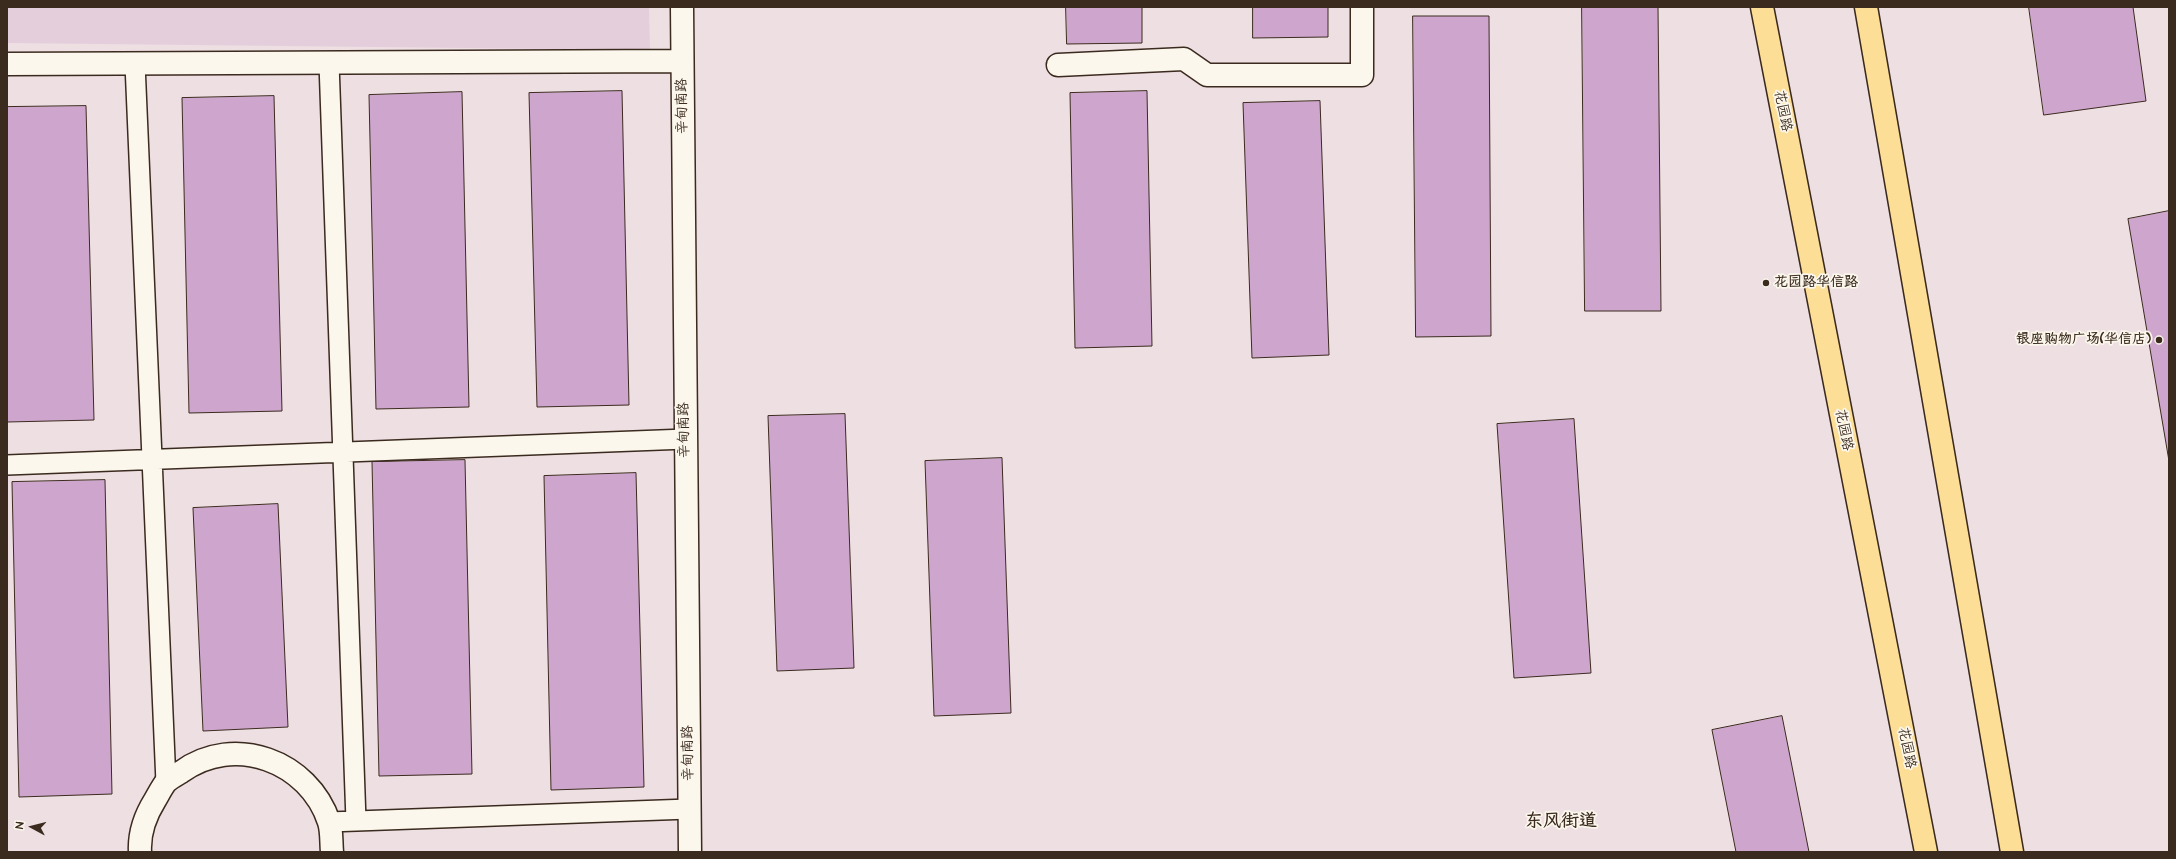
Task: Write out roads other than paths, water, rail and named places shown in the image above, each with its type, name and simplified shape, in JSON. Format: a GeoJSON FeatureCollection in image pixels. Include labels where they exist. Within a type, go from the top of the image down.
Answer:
{"type":"FeatureCollection","features":[{"type":"Feature","properties":{"kind":"main road","name":"花园路"},"geometry":{"type":"LineString","coordinates":[[1762,7],[1926,852]]}},
{"type":"Feature","properties":{"kind":"main road"},"geometry":{"type":"LineString","coordinates":[[1866,7],[2012,852]]}},
{"type":"Feature","properties":{"kind":"street","name":"辛甸南路"},"geometry":{"type":"LineString","coordinates":[[682,7],[689,809],[693,851]]}},
{"type":"Feature","properties":{"kind":"street"},"geometry":{"type":"LineString","coordinates":[[1058,65],[1184,59],[1207,75],[1362,75],[1362,7]]}},
{"type":"Feature","properties":{"kind":"street"},"geometry":{"type":"LineString","coordinates":[[7,64],[682,61]]}},
{"type":"Feature","properties":{"kind":"street"},"geometry":{"type":"LineString","coordinates":[[140,852],[139,840],[148,811],[166,782],[193,763],[225,753],[259,756],[290,769],[314,792],[329,822],[332,852]]}},
{"type":"Feature","properties":{"kind":"lane"},"geometry":{"type":"LineString","coordinates":[[329,63],[356,821]]}},
{"type":"Feature","properties":{"kind":"lane"},"geometry":{"type":"LineString","coordinates":[[135,64],[166,782]]}},
{"type":"Feature","properties":{"kind":"lane"},"geometry":{"type":"LineString","coordinates":[[7,465],[686,439]]}},
{"type":"Feature","properties":{"kind":"lane"},"geometry":{"type":"LineString","coordinates":[[329,822],[689,809]]}},
{"type":"Feature","properties":{"kind":"place","name":"花园路华信路"},"geometry":{"type":"Point","coordinates":[1766,283]}},
{"type":"Feature","properties":{"kind":"place","name":"银座购物广场(华信店)"},"geometry":{"type":"Point","coordinates":[2159,340]}},
{"type":"Feature","properties":{"kind":"district","name":"东风街道"},"geometry":{"type":"Point","coordinates":[1561,822]}}]}
